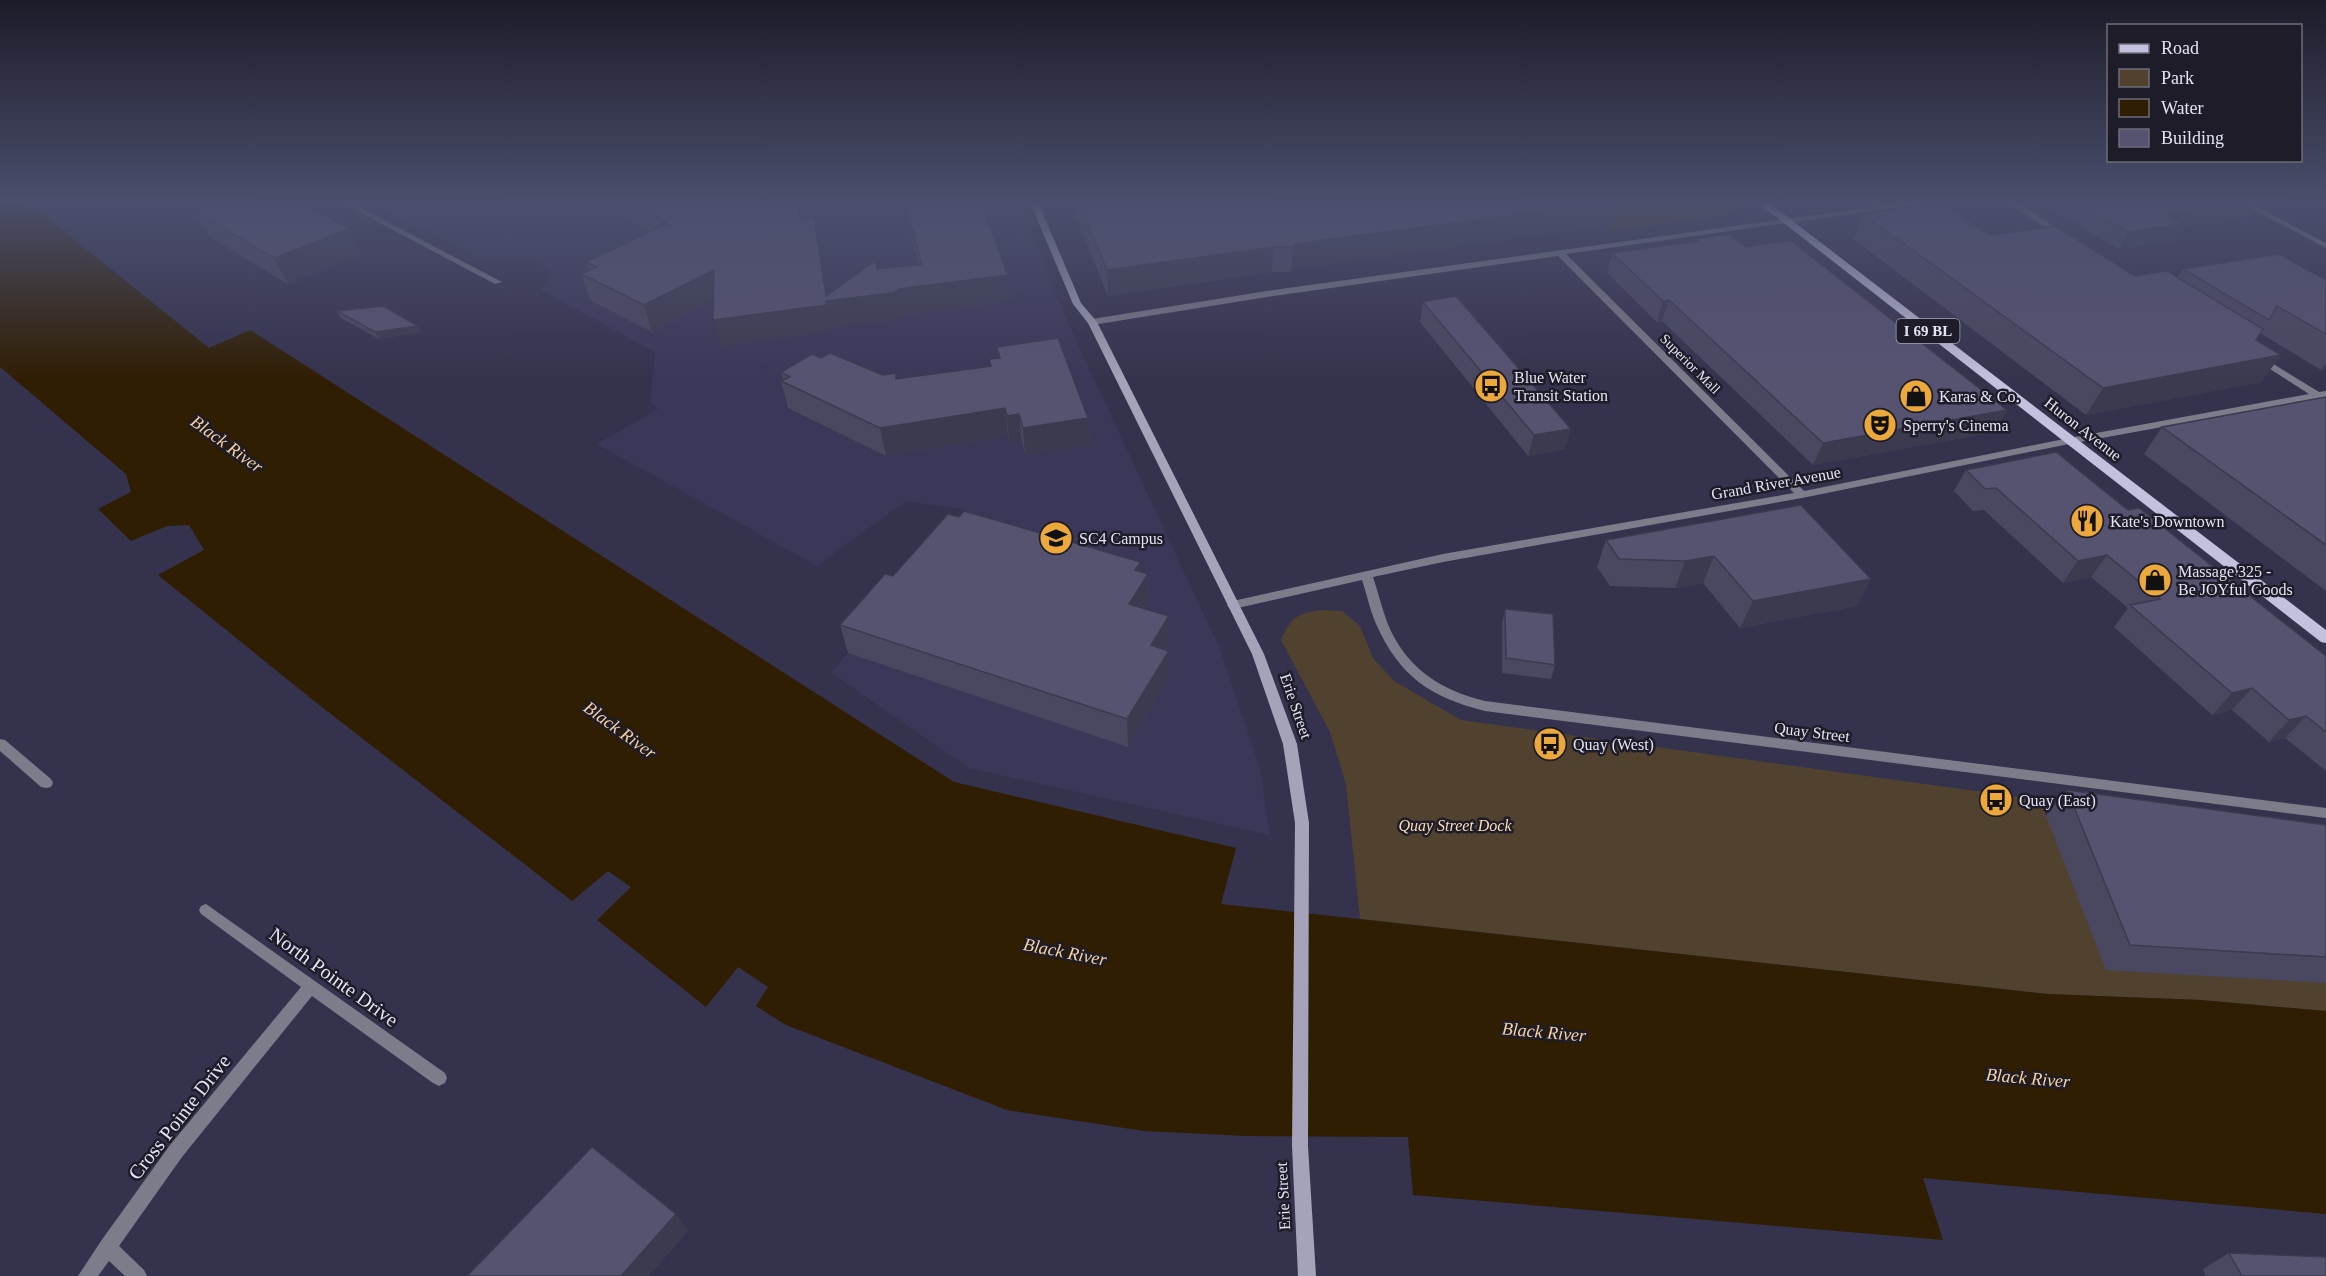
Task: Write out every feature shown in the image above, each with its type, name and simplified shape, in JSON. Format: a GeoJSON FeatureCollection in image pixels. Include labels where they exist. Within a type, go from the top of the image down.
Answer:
{"type":"FeatureCollection","features":[{"type":"Feature","properties":{"kind":"main road","name":"Huron Avenue"},"geometry":{"type":"LineString","coordinates":[[1839,262],[2326,638]]}},
{"type":"Feature","properties":{"kind":"street"},"geometry":{"type":"LineString","coordinates":[[459,262],[498,282]]}},
{"type":"Feature","properties":{"kind":"street","name":"Erie Street"},"geometry":{"type":"LineString","coordinates":[[1059,262],[1077,304],[1092,321],[1258,654],[1290,744],[1302,824],[1300,1146],[1307,1276]]}},
{"type":"Feature","properties":{"kind":"street"},"geometry":{"type":"LineString","coordinates":[[1092,321],[1494,262]]}},
{"type":"Feature","properties":{"kind":"street","name":"Superior Mall"},"geometry":{"type":"LineString","coordinates":[[1569,262],[1802,495]]}},
{"type":"Feature","properties":{"kind":"street"},"geometry":{"type":"LineString","coordinates":[[2251,353],[2323,397]]}},
{"type":"Feature","properties":{"kind":"street","name":"Grand River Avenue"},"geometry":{"type":"LineString","coordinates":[[1233,605],[1443,558],[1802,495],[2069,441],[2323,397]]}},
{"type":"Feature","properties":{"kind":"street","name":"Quay Street"},"geometry":{"type":"LineString","coordinates":[[1366,574],[1383,625],[1402,658],[1428,686],[1457,700],[1522,712],[2326,813]]}},
{"type":"Feature","properties":{"kind":"street"},"geometry":{"type":"LineString","coordinates":[[0,744],[46,783]]}},
{"type":"Feature","properties":{"kind":"street","name":"North Pointe Drive"},"geometry":{"type":"LineString","coordinates":[[206,910],[439,1078]]}},
{"type":"Feature","properties":{"kind":"street","name":"Cross Pointe Drive"},"geometry":{"type":"LineString","coordinates":[[87,1276],[176,1151],[310,987]]}},
{"type":"Feature","properties":{"kind":"street"},"geometry":{"type":"LineString","coordinates":[[107,1247],[138,1276]]}},
{"type":"Feature","properties":{"kind":"shaded area","name":"SC4 Campus"},"geometry":{"type":"Polygon","coordinates":[[[534,262],[1043,262],[1067,321],[1219,647],[1260,768],[1270,835],[969,768],[831,673],[967,510],[906,501],[817,566],[597,444],[658,409],[650,402],[655,352],[541,290],[547,282],[549,271],[534,262]]]}},
{"type":"Feature","properties":{"kind":"green space","name":"Quay Street Dock"},"geometry":{"type":"Polygon","coordinates":[[[1321,610],[1342,611],[1360,626],[1373,658],[1394,681],[1461,720],[2041,800],[2046,816],[2326,983],[2326,1011],[2201,1000],[2048,994],[1360,919],[1346,784],[1330,732],[1281,640],[1295,618],[1321,610]]]}},
{"type":"Feature","properties":{"kind":"water","name":"Black River"},"geometry":{"type":"Polygon","coordinates":[[[0,262],[102,262],[209,348],[250,330],[954,782],[1236,848],[1221,904],[2048,994],[2201,1000],[2326,1011],[2326,1214],[1923,1178],[1943,1240],[1413,1195],[1408,1137],[1246,1136],[1144,1131],[1007,1110],[786,1025],[756,1006],[768,987],[738,967],[706,1007],[597,920],[631,887],[608,871],[572,901],[318,704],[158,575],[204,550],[189,525],[167,526],[131,541],[98,509],[131,492],[126,474],[0,367],[0,262]]]}},
{"type":"Feature","properties":{"kind":"building"},"geometry":{"type":"Polygon","coordinates":[[[586,262],[821,262],[826,296],[874,262],[877,269],[922,264],[921,262],[1003,262],[1008,275],[899,289],[893,293],[826,301],[827,305],[713,320],[714,270],[644,305],[581,274],[597,267],[586,262]]]}},
{"type":"Feature","properties":{"kind":"building"},"geometry":{"type":"Polygon","coordinates":[[[1104,262],[1168,262],[1107,270],[1104,262]]]}},
{"type":"Feature","properties":{"kind":"building"},"geometry":{"type":"Polygon","coordinates":[[[1621,262],[1818,262],[2007,410],[1823,443],[1669,300],[1663,301],[1621,262]]]}},
{"type":"Feature","properties":{"kind":"building"},"geometry":{"type":"Polygon","coordinates":[[[1929,262],[2112,262],[2135,276],[2167,271],[2263,329],[2256,340],[2281,355],[2103,388],[1929,262]]]}},
{"type":"Feature","properties":{"kind":"building"},"geometry":{"type":"Polygon","coordinates":[[[2231,262],[2293,262],[2326,280],[2326,334],[2277,306],[2269,320],[2183,269],[2231,262]]]}},
{"type":"Feature","properties":{"kind":"building"},"geometry":{"type":"Polygon","coordinates":[[[1456,296],[1571,429],[1534,435],[1423,302],[1456,296]]]}},
{"type":"Feature","properties":{"kind":"building"},"geometry":{"type":"Polygon","coordinates":[[[383,306],[418,326],[375,332],[337,311],[383,306]]]}},
{"type":"Feature","properties":{"kind":"building"},"geometry":{"type":"Polygon","coordinates":[[[1058,338],[1088,418],[1023,428],[1019,414],[1007,416],[1005,408],[880,428],[781,381],[790,377],[781,372],[812,354],[821,358],[830,353],[883,375],[896,373],[896,379],[991,366],[989,359],[1000,358],[997,347],[1058,338]]]}},
{"type":"Feature","properties":{"kind":"building"},"geometry":{"type":"Polygon","coordinates":[[[2326,397],[2326,545],[2162,427],[2326,397]]]}},
{"type":"Feature","properties":{"kind":"building"},"geometry":{"type":"Polygon","coordinates":[[[2056,452],[2128,510],[2139,508],[2326,656],[2326,732],[2306,716],[2289,720],[2252,688],[2232,693],[2130,605],[2160,599],[2107,555],[2078,561],[1996,488],[1985,489],[1966,470],[2056,452]]]}},
{"type":"Feature","properties":{"kind":"building"},"geometry":{"type":"Polygon","coordinates":[[[1801,505],[1871,579],[1753,601],[1714,556],[1685,561],[1619,559],[1606,540],[1801,505]]]}},
{"type":"Feature","properties":{"kind":"building"},"geometry":{"type":"Polygon","coordinates":[[[964,511],[1141,562],[1135,570],[1148,574],[1129,604],[1169,616],[1151,645],[1169,651],[1127,719],[840,625],[885,574],[893,576],[948,514],[959,517],[964,511]]]}},
{"type":"Feature","properties":{"kind":"building"},"geometry":{"type":"Polygon","coordinates":[[[1505,609],[1553,614],[1555,665],[1506,658],[1505,609]]]}},
{"type":"Feature","properties":{"kind":"building"},"geometry":{"type":"Polygon","coordinates":[[[2067,790],[2326,825],[2326,957],[2130,945],[2067,790]]]}},
{"type":"Feature","properties":{"kind":"building"},"geometry":{"type":"Polygon","coordinates":[[[592,1147],[676,1214],[621,1276],[467,1276],[592,1147]]]}},
{"type":"Feature","properties":{"kind":"building"},"geometry":{"type":"Polygon","coordinates":[[[2229,1253],[2326,1257],[2326,1276],[2242,1276],[2229,1253]]]}},
{"type":"Feature","properties":{"kind":"place","name":"Blue Water Transit Station"},"geometry":{"type":"Point","coordinates":[1491,386]}},
{"type":"Feature","properties":{"kind":"place","name":"Karas & Co."},"geometry":{"type":"Point","coordinates":[1916,396]}},
{"type":"Feature","properties":{"kind":"place","name":"Sperry's Cinema"},"geometry":{"type":"Point","coordinates":[1880,425]}},
{"type":"Feature","properties":{"kind":"place","name":"Kate's Downtown"},"geometry":{"type":"Point","coordinates":[2087,521]}},
{"type":"Feature","properties":{"kind":"place","name":"SC4 Campus"},"geometry":{"type":"Point","coordinates":[1056,538]}},
{"type":"Feature","properties":{"kind":"place","name":"Massage 325 - Be JOYful Goods"},"geometry":{"type":"Point","coordinates":[2155,580]}},
{"type":"Feature","properties":{"kind":"place","name":"Quay (West)"},"geometry":{"type":"Point","coordinates":[1550,744]}},
{"type":"Feature","properties":{"kind":"place","name":"Quay (East)"},"geometry":{"type":"Point","coordinates":[1996,800]}}]}
